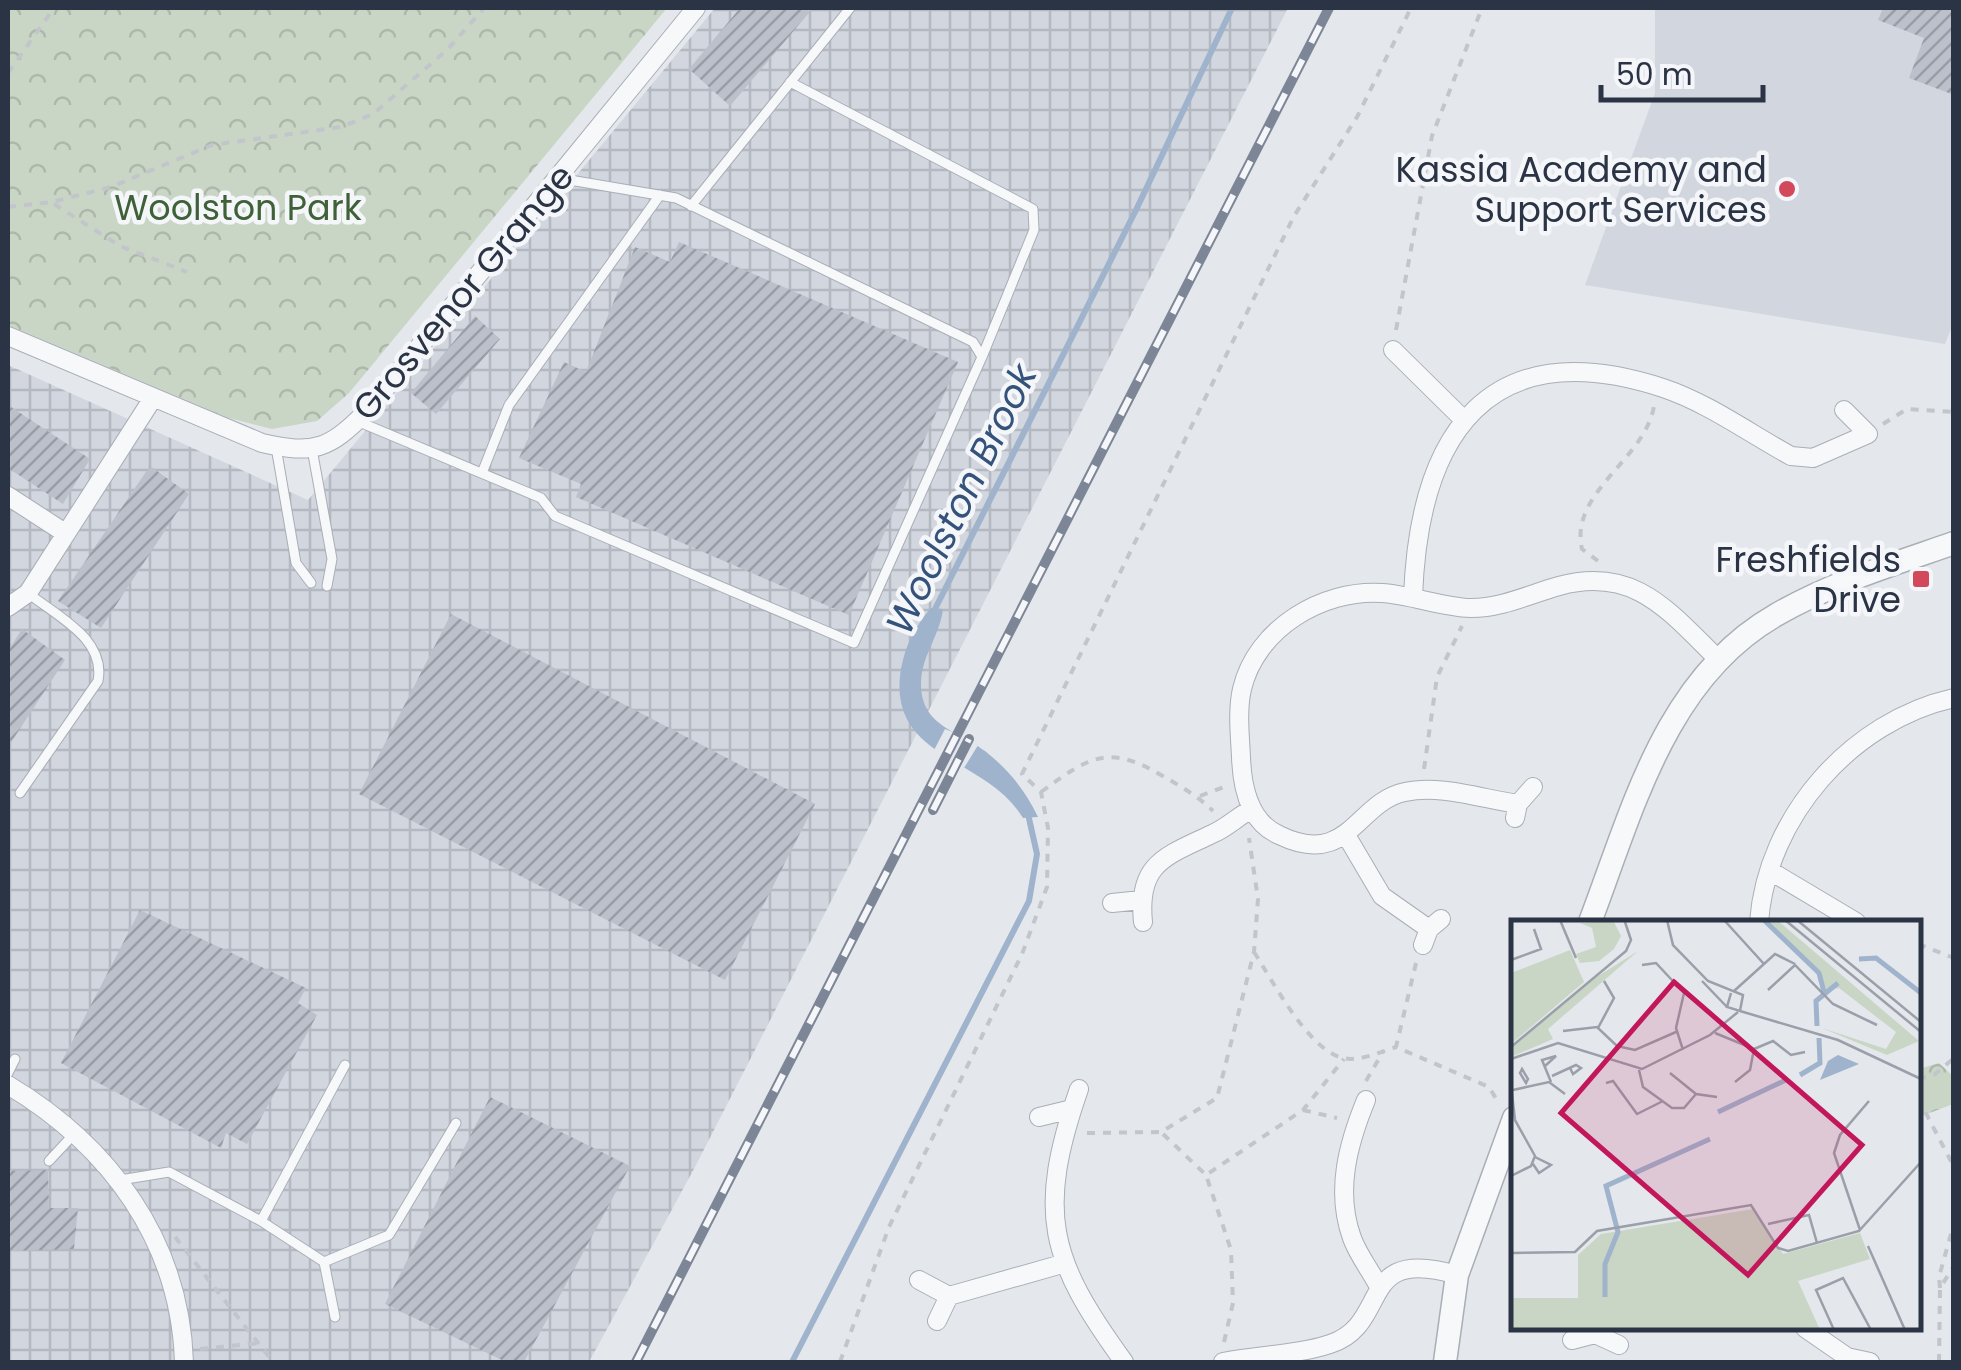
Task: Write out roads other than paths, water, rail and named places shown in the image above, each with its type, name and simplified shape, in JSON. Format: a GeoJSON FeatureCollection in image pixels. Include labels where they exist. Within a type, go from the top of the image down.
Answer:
{"type":"FeatureCollection","features":[{"type":"Feature","properties":{"kind":"street","name":"Grosvenor Grange"},"geometry":{"type":"LineString","coordinates":[[312,449],[335,440],[357,421],[696,8]]}},
{"type":"Feature","properties":{"kind":"street"},"geometry":{"type":"LineString","coordinates":[[8,336],[276,446],[312,449]]}},
{"type":"Feature","properties":{"kind":"street"},"geometry":{"type":"LineString","coordinates":[[1393,350],[1464,420]]}},
{"type":"Feature","properties":{"kind":"street"},"geometry":{"type":"LineString","coordinates":[[1413,596],[1417,539],[1432,472],[1464,420],[1505,388],[1561,369],[1593,371],[1658,387],[1791,456],[1813,458],[1868,434],[1844,410]]}},
{"type":"Feature","properties":{"kind":"street"},"geometry":{"type":"LineString","coordinates":[[8,607],[28,594],[153,398]]}},
{"type":"Feature","properties":{"kind":"street"},"geometry":{"type":"LineString","coordinates":[[8,496],[65,533]]}},
{"type":"Feature","properties":{"kind":"street"},"geometry":{"type":"LineString","coordinates":[[1591,920],[1654,756],[1682,708],[1720,661],[1774,616],[1872,572],[1954,543]]}},
{"type":"Feature","properties":{"kind":"street"},"geometry":{"type":"LineString","coordinates":[[1240,817],[1242,690],[1249,670],[1271,637],[1302,613],[1348,596],[1377,592],[1469,608],[1513,601],[1563,584],[1608,580],[1630,585],[1669,611],[1720,661]]}},
{"type":"Feature","properties":{"kind":"street"},"geometry":{"type":"LineString","coordinates":[[1760,920],[1789,825],[1804,800],[1841,758],[1905,715],[1954,698]]}},
{"type":"Feature","properties":{"kind":"street"},"geometry":{"type":"LineString","coordinates":[[1240,817],[1306,844],[1346,836],[1383,800],[1421,789],[1516,810],[1533,787]]}},
{"type":"Feature","properties":{"kind":"street"},"geometry":{"type":"LineString","coordinates":[[1143,922],[1141,900],[1151,871],[1168,853],[1240,817]]}},
{"type":"Feature","properties":{"kind":"street"},"geometry":{"type":"LineString","coordinates":[[1346,836],[1382,896],[1431,931]]}},
{"type":"Feature","properties":{"kind":"street"},"geometry":{"type":"LineString","coordinates":[[1772,872],[1853,920]]}},
{"type":"Feature","properties":{"kind":"street"},"geometry":{"type":"LineString","coordinates":[[1112,903],[1141,900]]}},
{"type":"Feature","properties":{"kind":"street"},"geometry":{"type":"LineString","coordinates":[[8,1085],[76,1132],[120,1180],[162,1255],[180,1315],[184,1356]]}},
{"type":"Feature","properties":{"kind":"street"},"geometry":{"type":"LineString","coordinates":[[1079,1089],[1064,1136],[1053,1218],[1062,1264],[1087,1312],[1124,1362]]}},
{"type":"Feature","properties":{"kind":"street"},"geometry":{"type":"LineString","coordinates":[[1366,1100],[1346,1149],[1345,1199],[1352,1239],[1379,1286]]}},
{"type":"Feature","properties":{"kind":"street"},"geometry":{"type":"LineString","coordinates":[[1039,1117],[1072,1109]]}},
{"type":"Feature","properties":{"kind":"street"},"geometry":{"type":"LineString","coordinates":[[1445,1362],[1457,1275],[1507,1112]]}},
{"type":"Feature","properties":{"kind":"street"},"geometry":{"type":"LineString","coordinates":[[919,1280],[949,1296],[1062,1264]]}},
{"type":"Feature","properties":{"kind":"street"},"geometry":{"type":"LineString","coordinates":[[1223,1355],[1265,1358],[1330,1344],[1349,1334],[1379,1286],[1414,1266],[1457,1275]]}},
{"type":"Feature","properties":{"kind":"street"},"geometry":{"type":"LineString","coordinates":[[937,1321],[949,1296]]}},
{"type":"Feature","properties":{"kind":"street"},"geometry":{"type":"LineString","coordinates":[[1808,1330],[1847,1357],[1870,1362]]}},
{"type":"Feature","properties":{"kind":"street"},"geometry":{"type":"LineString","coordinates":[[1572,1340],[1595,1331],[1619,1345]]}},
{"type":"Feature","properties":{"kind":"lane"},"geometry":{"type":"LineString","coordinates":[[692,206],[850,8]]}},
{"type":"Feature","properties":{"kind":"lane"},"geometry":{"type":"LineString","coordinates":[[357,421],[542,498],[555,516],[854,643],[982,357],[1034,230],[1033,209],[790,82]]}},
{"type":"Feature","properties":{"kind":"lane"},"geometry":{"type":"LineString","coordinates":[[558,178],[660,195],[692,206],[973,342],[982,357]]}},
{"type":"Feature","properties":{"kind":"lane"},"geometry":{"type":"LineString","coordinates":[[482,473],[509,406],[660,195]]}},
{"type":"Feature","properties":{"kind":"lane"},"geometry":{"type":"LineString","coordinates":[[276,446],[296,564],[312,582]]}},
{"type":"Feature","properties":{"kind":"lane"},"geometry":{"type":"LineString","coordinates":[[312,449],[332,558],[327,586]]}},
{"type":"Feature","properties":{"kind":"lane"},"geometry":{"type":"LineString","coordinates":[[20,793],[98,681],[100,671],[93,645],[28,594]]}},
{"type":"Feature","properties":{"kind":"lane"},"geometry":{"type":"LineString","coordinates":[[8,1073],[15,1059]]}},
{"type":"Feature","properties":{"kind":"lane"},"geometry":{"type":"LineString","coordinates":[[261,1220],[345,1065]]}},
{"type":"Feature","properties":{"kind":"lane"},"geometry":{"type":"LineString","coordinates":[[324,1262],[389,1236],[456,1123]]}},
{"type":"Feature","properties":{"kind":"lane"},"geometry":{"type":"LineString","coordinates":[[49,1161],[76,1132]]}},
{"type":"Feature","properties":{"kind":"lane"},"geometry":{"type":"LineString","coordinates":[[120,1180],[168,1172],[261,1220],[324,1262],[335,1317]]}},
{"type":"Feature","properties":{"kind":"water"},"geometry":{"type":"Polygon","coordinates":[[[931,608],[943,609],[922,672],[922,697],[927,708],[942,725],[1002,766],[1022,789],[1038,817],[1023,818],[1007,798],[923,740],[909,722],[900,699],[901,669],[912,637],[931,608]]]}},
{"type":"Feature","properties":{"kind":"waterway","name":"Woolston Brook"},"geometry":{"type":"LineString","coordinates":[[932,615],[1136,210],[1232,8]]}},
{"type":"Feature","properties":{"kind":"waterway","name":"Woolston Brook"},"geometry":{"type":"LineString","coordinates":[[792,1362],[1029,901],[1037,854],[1028,814]]}},
{"type":"Feature","properties":{"kind":"railway"},"geometry":{"type":"LineString","coordinates":[[636,1362],[1329,8]]}},
{"type":"Feature","properties":{"kind":"railway"},"geometry":{"type":"LineString","coordinates":[[933,810],[969,739]]}},
{"type":"Feature","properties":{"kind":"place","name":"Kassia Academy and Support Services"},"geometry":{"type":"Point","coordinates":[1787,189]}},
{"type":"Feature","properties":{"kind":"place","name":"Freshfields Drive"},"geometry":{"type":"Point","coordinates":[1921,579]}},
{"type":"Feature","properties":{"kind":"park label","name":"Woolston Park"},"geometry":{"type":"Point","coordinates":[238,207]}}]}
